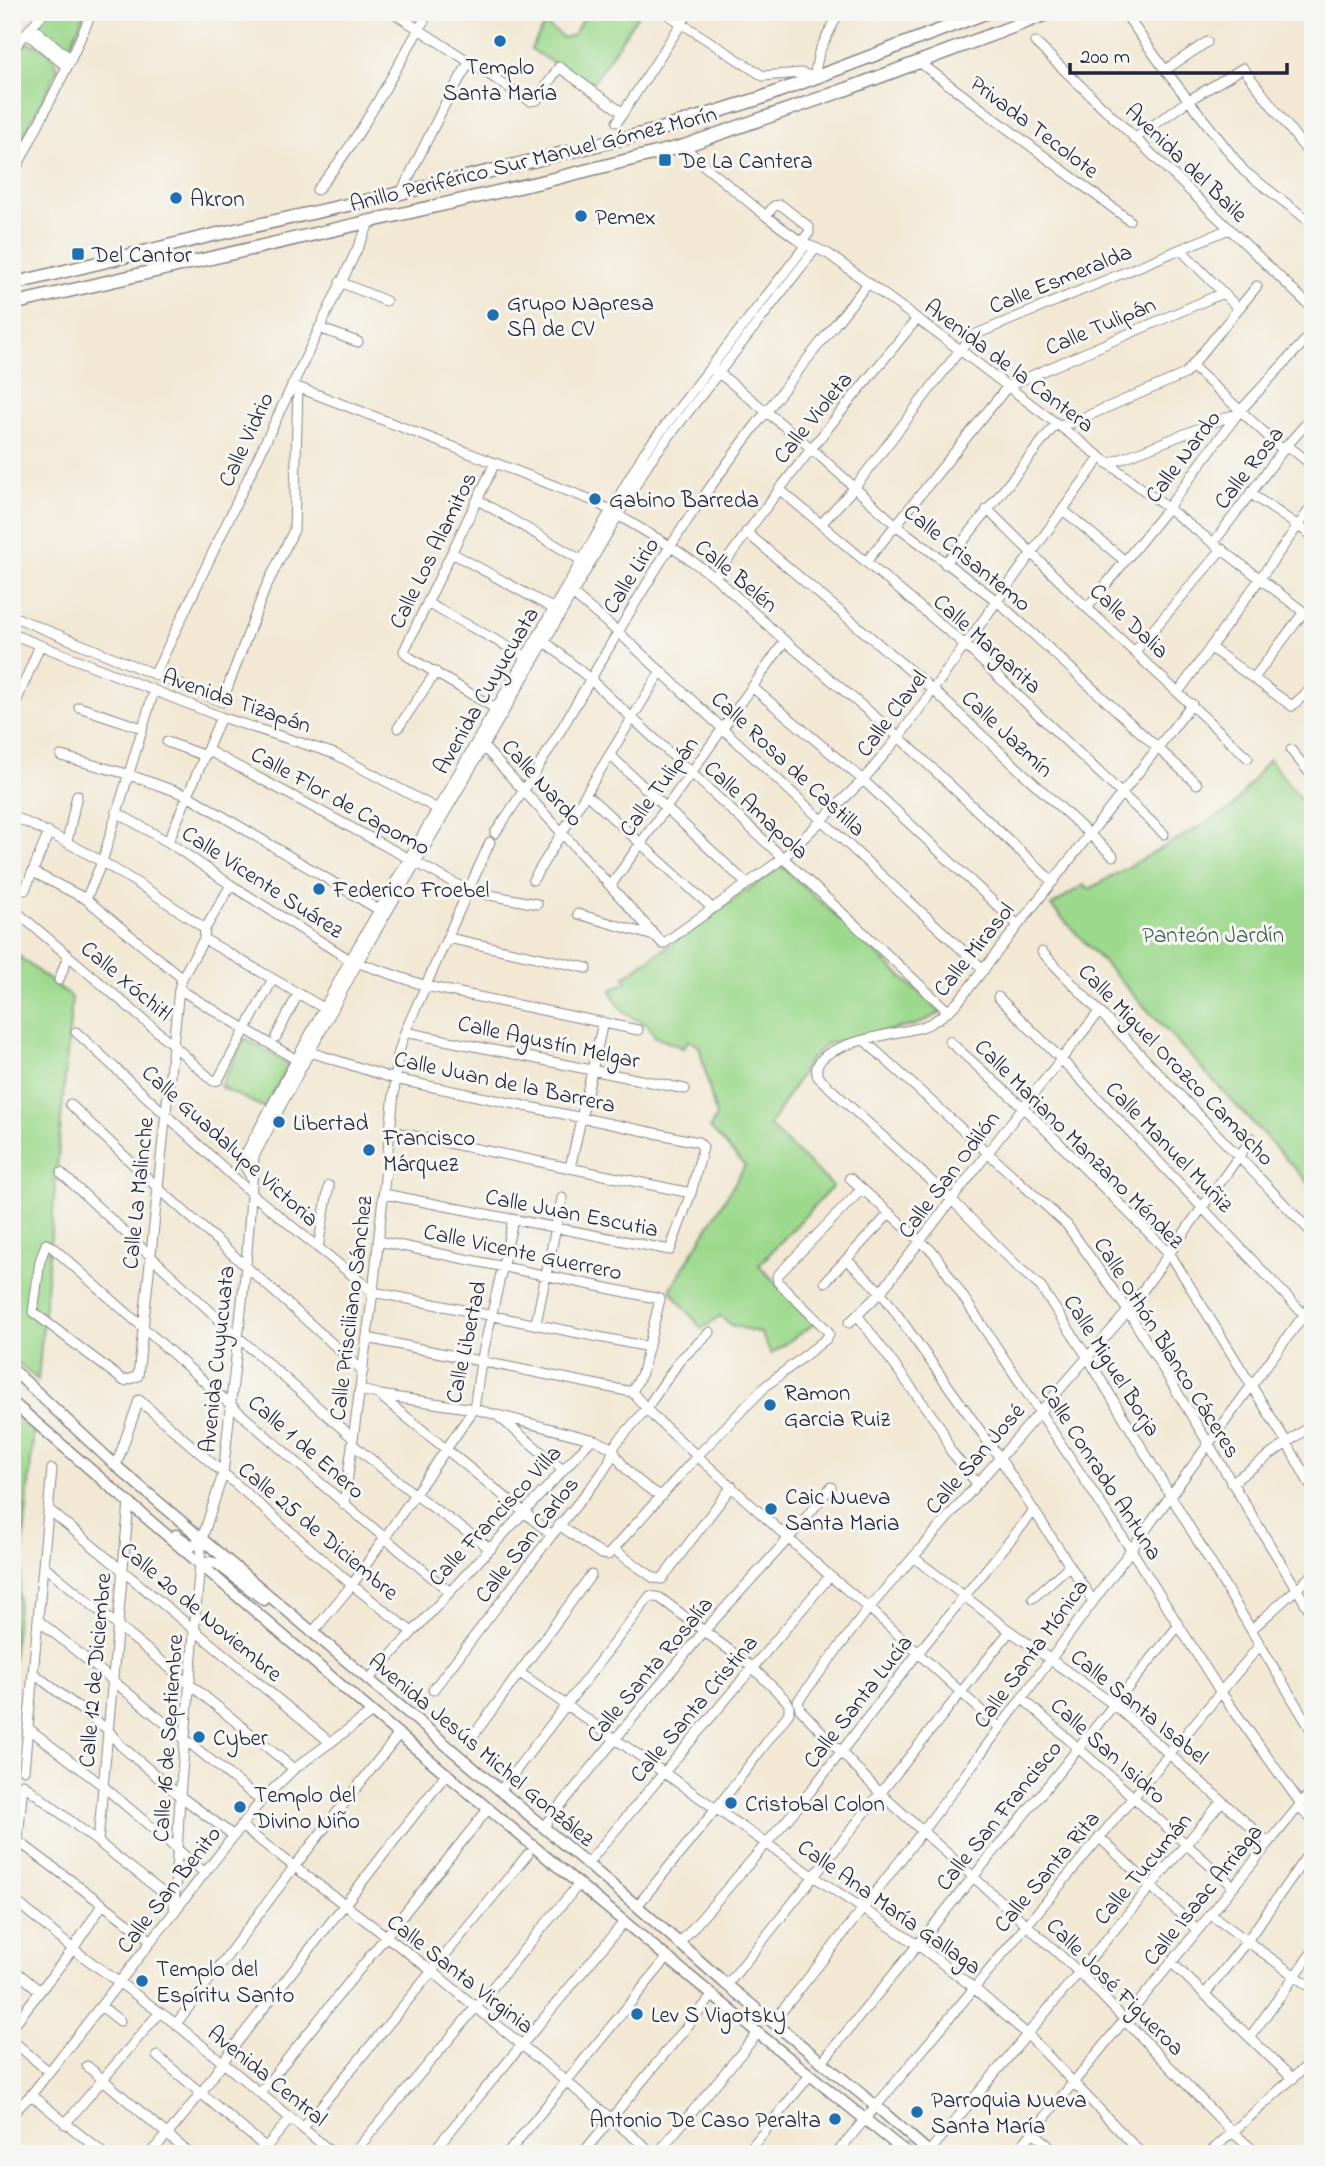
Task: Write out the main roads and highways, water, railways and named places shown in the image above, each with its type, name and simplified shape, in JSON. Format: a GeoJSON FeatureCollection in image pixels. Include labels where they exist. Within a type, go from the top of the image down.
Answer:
{"type":"FeatureCollection","features":[{"type":"Feature","properties":{"kind":"highway"},"geometry":{"type":"LineString","coordinates":[[957,24],[977,12]]}},
{"type":"Feature","properties":{"kind":"highway","name":"Anillo Periférico Sur Manuel Gómez Morín"},"geometry":{"type":"LineString","coordinates":[[12,284],[658,130],[761,98],[988,12]]}},
{"type":"Feature","properties":{"kind":"highway","name":"Anillo Periférico Sur Manuel Gómez Morín"},"geometry":{"type":"LineString","coordinates":[[12,304],[370,222],[684,146],[1052,12]]}},
{"type":"Feature","properties":{"kind":"main road","name":"Avenida Jesús Michel González"},"geometry":{"type":"LineString","coordinates":[[12,1369],[116,1466],[727,1985],[930,2153]]}},
{"type":"Feature","properties":{"kind":"main road","name":"Avenida Jesús Michel González"},"geometry":{"type":"LineString","coordinates":[[12,1402],[372,1712],[908,2154]]}},
{"type":"Feature","properties":{"kind":"main road"},"geometry":{"type":"LineString","coordinates":[[142,1514],[153,1517],[190,1545],[195,1546],[202,1539]]}},
{"type":"Feature","properties":{"kind":"main road"},"geometry":{"type":"LineString","coordinates":[[200,1565],[209,1562],[218,1564],[271,1605],[286,1610]]}},
{"type":"Feature","properties":{"kind":"place","name":"Templo Santa María"},"geometry":{"type":"Point","coordinates":[500,41]}},
{"type":"Feature","properties":{"kind":"place","name":"De La Cantera"},"geometry":{"type":"Point","coordinates":[665,160]}},
{"type":"Feature","properties":{"kind":"place","name":"Akron"},"geometry":{"type":"Point","coordinates":[176,198]}},
{"type":"Feature","properties":{"kind":"place","name":"Pemex"},"geometry":{"type":"Point","coordinates":[581,216]}},
{"type":"Feature","properties":{"kind":"place","name":"Del Cantor"},"geometry":{"type":"Point","coordinates":[78,254]}},
{"type":"Feature","properties":{"kind":"place","name":"Grupo Napresa SA de CV"},"geometry":{"type":"Point","coordinates":[493,315]}},
{"type":"Feature","properties":{"kind":"place","name":"Gabino Barreda"},"geometry":{"type":"Point","coordinates":[595,499]}},
{"type":"Feature","properties":{"kind":"place","name":"Federico Froebel"},"geometry":{"type":"Point","coordinates":[319,889]}},
{"type":"Feature","properties":{"kind":"place","name":"Libertad"},"geometry":{"type":"Point","coordinates":[279,1122]}},
{"type":"Feature","properties":{"kind":"place","name":"Francisco Márquez"},"geometry":{"type":"Point","coordinates":[369,1150]}},
{"type":"Feature","properties":{"kind":"place","name":"Ramon Garcia Ruiz"},"geometry":{"type":"Point","coordinates":[770,1405]}},
{"type":"Feature","properties":{"kind":"place","name":"Caic Nueva Santa Maria"},"geometry":{"type":"Point","coordinates":[771,1509]}},
{"type":"Feature","properties":{"kind":"place","name":"Cyber"},"geometry":{"type":"Point","coordinates":[199,1737]}},
{"type":"Feature","properties":{"kind":"place","name":"Cristobal Colon"},"geometry":{"type":"Point","coordinates":[731,1803]}},
{"type":"Feature","properties":{"kind":"place","name":"Templo del Divino Niño"},"geometry":{"type":"Point","coordinates":[240,1807]}},
{"type":"Feature","properties":{"kind":"place","name":"Templo del Espíritu Santo"},"geometry":{"type":"Point","coordinates":[142,1981]}},
{"type":"Feature","properties":{"kind":"place","name":"Lev S Vigotsky"},"geometry":{"type":"Point","coordinates":[637,2014]}},
{"type":"Feature","properties":{"kind":"place","name":"Parroquia Nueva Santa María"},"geometry":{"type":"Point","coordinates":[917,2112]}},
{"type":"Feature","properties":{"kind":"place","name":"Antonio De Caso Peralta"},"geometry":{"type":"Point","coordinates":[835,2119]}},
{"type":"Feature","properties":{"kind":"park label","name":"Panteón Jardín"},"geometry":{"type":"Point","coordinates":[1213,934]}}]}
